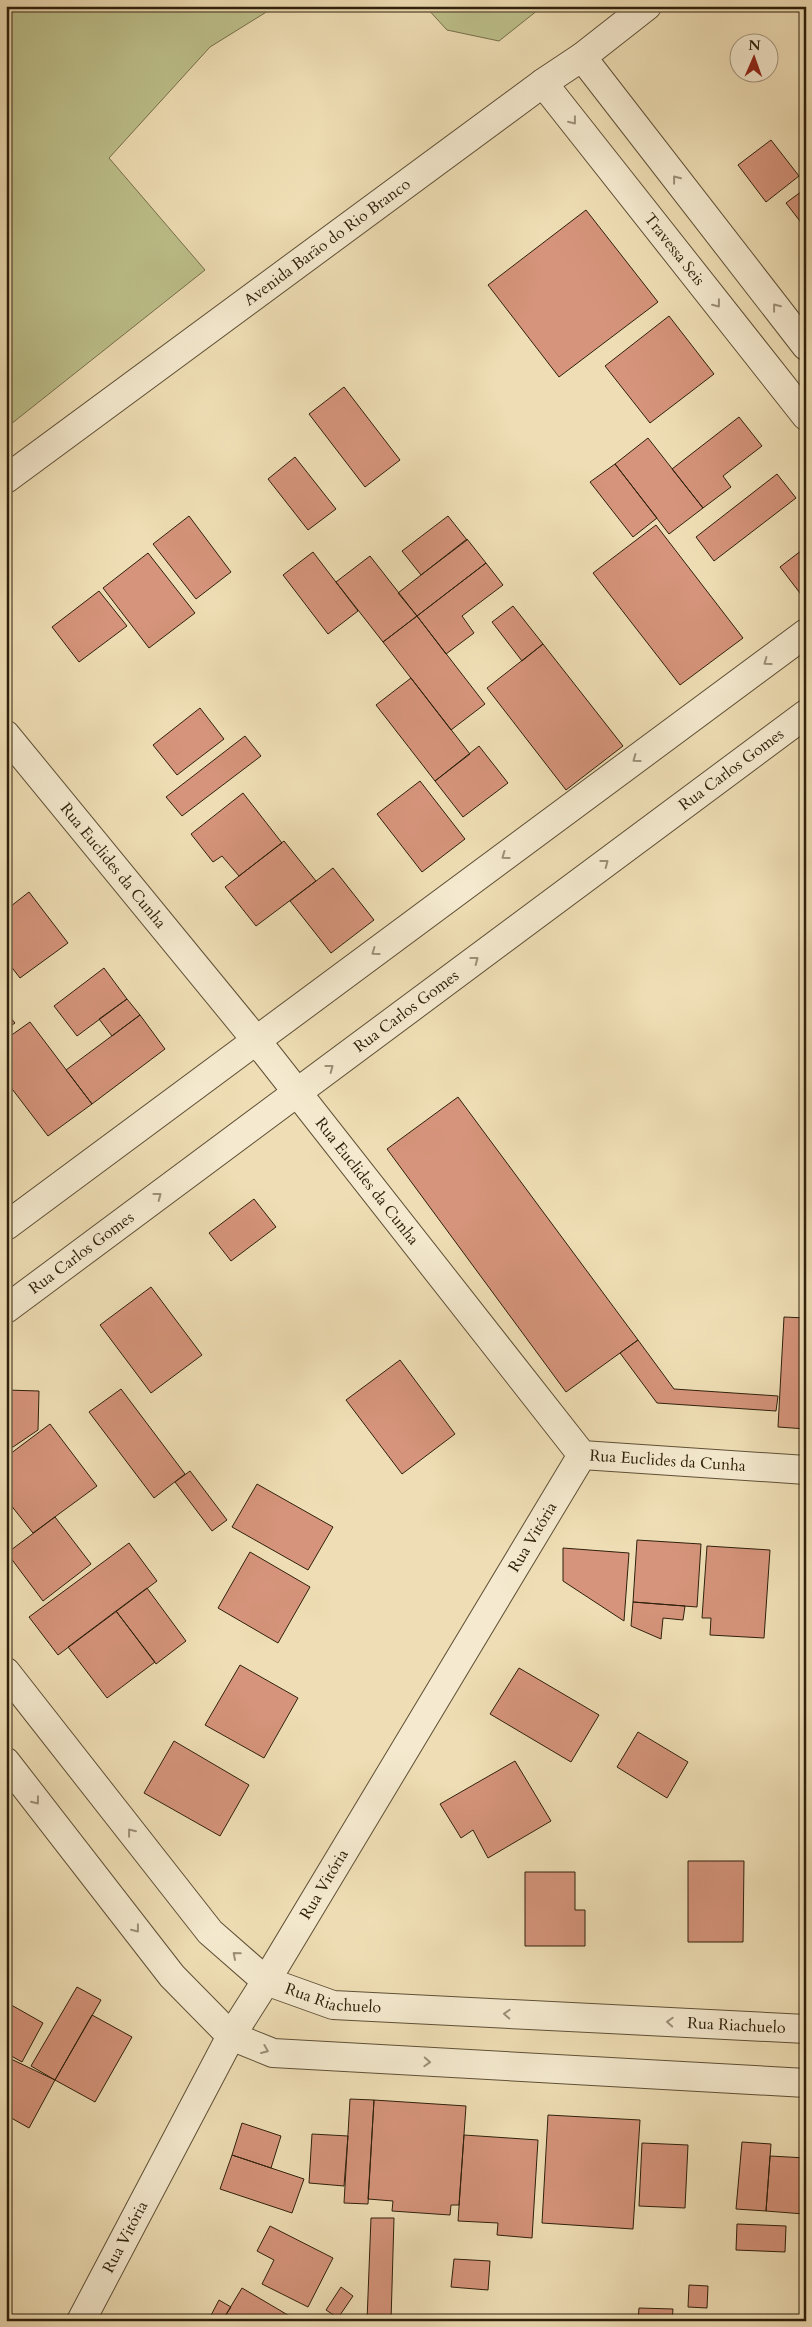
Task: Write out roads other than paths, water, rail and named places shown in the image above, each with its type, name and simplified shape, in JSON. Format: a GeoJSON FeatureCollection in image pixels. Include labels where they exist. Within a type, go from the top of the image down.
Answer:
{"type":"FeatureCollection","features":[{"type":"Feature","properties":{"kind":"street","name":"Avenida Barão do Rio Branco"},"geometry":{"type":"LineString","coordinates":[[6,479],[543,83],[582,57],[647,6]]}},
{"type":"Feature","properties":{"kind":"street"},"geometry":{"type":"LineString","coordinates":[[582,57],[806,346]]}},
{"type":"Feature","properties":{"kind":"street","name":"Travessa Seis"},"geometry":{"type":"LineString","coordinates":[[543,83],[806,416]]}},
{"type":"Feature","properties":{"kind":"street"},"geometry":{"type":"LineString","coordinates":[[6,1226],[806,634]]}},
{"type":"Feature","properties":{"kind":"street","name":"Rua Carlos Gomes"},"geometry":{"type":"LineString","coordinates":[[6,1309],[806,714]]}},
{"type":"Feature","properties":{"kind":"street","name":"Rua Euclides da Cunha"},"geometry":{"type":"LineString","coordinates":[[6,735],[256,1040],[582,1456],[806,1470]]}},
{"type":"Feature","properties":{"kind":"street","name":"Rua Vitória"},"geometry":{"type":"LineString","coordinates":[[81,2321],[231,2036],[582,1456]]}},
{"type":"Feature","properties":{"kind":"street","name":"Rua Riachuelo"},"geometry":{"type":"LineString","coordinates":[[6,1672],[210,1932],[266,1981],[333,2005],[806,2029]]}},
{"type":"Feature","properties":{"kind":"street"},"geometry":{"type":"LineString","coordinates":[[6,1762],[172,1976],[231,2036],[273,2054],[806,2083]]}}]}
